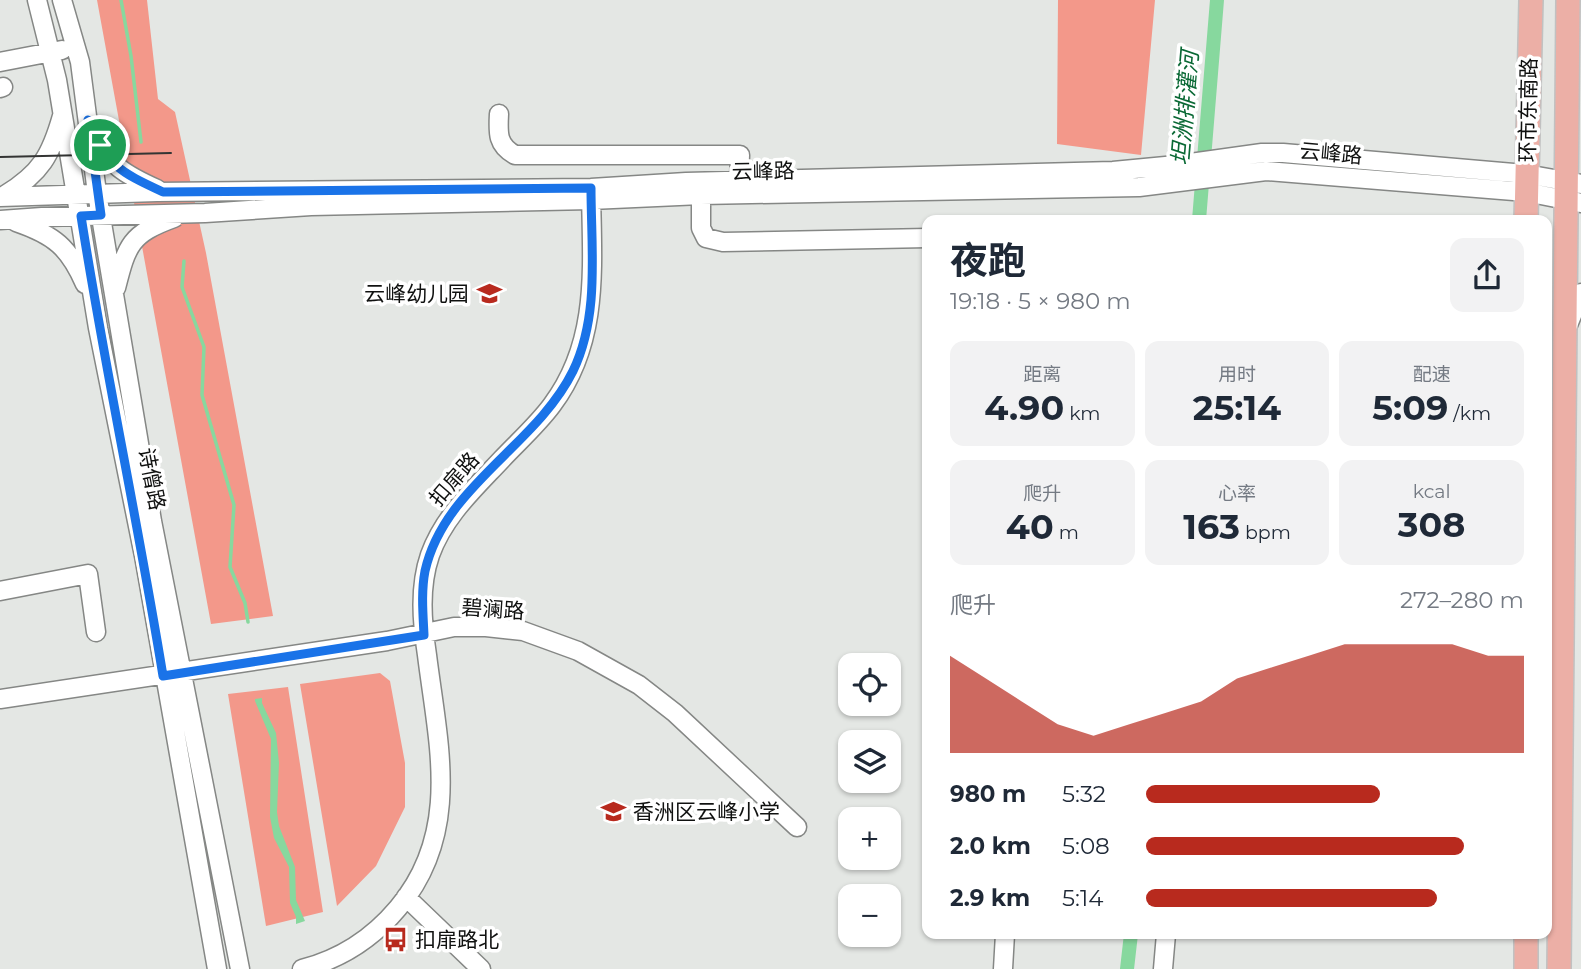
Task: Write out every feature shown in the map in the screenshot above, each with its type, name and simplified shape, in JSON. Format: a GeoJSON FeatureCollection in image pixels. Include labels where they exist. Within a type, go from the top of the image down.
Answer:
{"type":"FeatureCollection","features":[{"type":"Feature","properties":{"kind":"main road","name":"环市东南路"},"geometry":{"type":"LineString","coordinates":[[1526,215],[1531,0]]}},
{"type":"Feature","properties":{"kind":"main road","name":"环市东南路"},"geometry":{"type":"LineString","coordinates":[[1559,969],[1565,335],[1574,192],[1568,0]]}},
{"type":"Feature","properties":{"kind":"main road"},"geometry":{"type":"LineString","coordinates":[[1526,939],[1526,969]]}},
{"type":"Feature","properties":{"kind":"street","name":"诗僧路"},"geometry":{"type":"LineString","coordinates":[[37,0],[63,112],[95,304],[144,556],[240,969]]}},
{"type":"Feature","properties":{"kind":"street","name":"诗僧路"},"geometry":{"type":"LineString","coordinates":[[62,0],[76,48],[88,120],[97,193],[152,521],[172,674],[217,969]]}},
{"type":"Feature","properties":{"kind":"street"},"geometry":{"type":"LineString","coordinates":[[0,62],[76,48]]}},
{"type":"Feature","properties":{"kind":"street"},"geometry":{"type":"LineString","coordinates":[[2,197],[32,176],[44,162],[55,141],[63,112]]}},
{"type":"Feature","properties":{"kind":"street"},"geometry":{"type":"LineString","coordinates":[[88,120],[108,159],[134,178],[163,192]]}},
{"type":"Feature","properties":{"kind":"street"},"geometry":{"type":"LineString","coordinates":[[499,120],[499,140],[511,153],[523,157],[740,155],[739,180]]}},
{"type":"Feature","properties":{"kind":"street","name":"云峰路"},"geometry":{"type":"LineString","coordinates":[[77,193],[701,195],[1139,187],[1264,162]]}},
{"type":"Feature","properties":{"kind":"street","name":"云峰路"},"geometry":{"type":"LineString","coordinates":[[3,219],[188,214],[591,194],[739,180],[1134,169],[1264,162],[1526,183],[1574,192]]}},
{"type":"Feature","properties":{"kind":"street"},"geometry":{"type":"LineString","coordinates":[[2,197],[77,193]]}},
{"type":"Feature","properties":{"kind":"street","name":"扣扉路"},"geometry":{"type":"LineString","coordinates":[[302,969],[323,964],[369,937],[384,924],[406,897],[432,849],[441,801],[440,759],[424,635],[423,585],[431,554],[442,529],[466,496],[551,406],[578,360],[586,337],[591,304],[591,194]]}},
{"type":"Feature","properties":{"kind":"street"},"geometry":{"type":"LineString","coordinates":[[701,195],[701,228],[706,238],[712,240],[922,238]]}},
{"type":"Feature","properties":{"kind":"street"},"geometry":{"type":"LineString","coordinates":[[114,295],[125,254],[140,234],[153,226],[188,214]]}},
{"type":"Feature","properties":{"kind":"street"},"geometry":{"type":"LineString","coordinates":[[3,219],[36,229],[64,247],[78,267],[95,304]]}},
{"type":"Feature","properties":{"kind":"street"},"geometry":{"type":"LineString","coordinates":[[1565,335],[1581,293]]}},
{"type":"Feature","properties":{"kind":"street"},"geometry":{"type":"LineString","coordinates":[[0,591],[88,574],[96,632]]}},
{"type":"Feature","properties":{"kind":"street","name":"碧澜路"},"geometry":{"type":"LineString","coordinates":[[0,699],[424,635],[464,626],[515,629],[554,641],[605,665],[659,699],[797,827]]}},
{"type":"Feature","properties":{"kind":"street"},"geometry":{"type":"LineString","coordinates":[[406,897],[481,969]]}},
{"type":"Feature","properties":{"kind":"street"},"geometry":{"type":"LineString","coordinates":[[1003,969],[1005,939]]}},
{"type":"Feature","properties":{"kind":"street"},"geometry":{"type":"LineString","coordinates":[[1163,969],[1166,939]]}},
{"type":"Feature","properties":{"kind":"shaded area"},"geometry":{"type":"Polygon","coordinates":[[[97,0],[147,0],[158,99],[175,112],[206,253],[273,616],[211,624],[97,0]]]}},
{"type":"Feature","properties":{"kind":"shaded area"},"geometry":{"type":"Polygon","coordinates":[[[1058,0],[1155,0],[1141,155],[1057,144],[1058,0]]]}},
{"type":"Feature","properties":{"kind":"shaded area"},"geometry":{"type":"Polygon","coordinates":[[[380,673],[390,681],[405,763],[405,807],[376,866],[337,906],[300,684],[380,673]]]}},
{"type":"Feature","properties":{"kind":"shaded area"},"geometry":{"type":"Polygon","coordinates":[[[288,687],[323,912],[266,926],[228,694],[288,687]]]}},
{"type":"Feature","properties":{"kind":"shaded area"},"geometry":{"type":"Polygon","coordinates":[[[262,698],[276,733],[279,826],[295,867],[296,900],[305,921],[296,924],[290,903],[289,867],[274,838],[270,817],[271,739],[255,701],[262,698]]]}},
{"type":"Feature","properties":{"kind":"waterway"},"geometry":{"type":"LineString","coordinates":[[121,0],[141,142]]}},
{"type":"Feature","properties":{"kind":"waterway","name":"坦洲排灌河"},"geometry":{"type":"LineString","coordinates":[[1199,215],[1217,0]]}},
{"type":"Feature","properties":{"kind":"waterway"},"geometry":{"type":"LineString","coordinates":[[184,261],[182,287],[204,347],[202,395],[234,505],[230,567],[245,603],[248,622]]}},
{"type":"Feature","properties":{"kind":"waterway","name":"坦洲排灌河"},"geometry":{"type":"LineString","coordinates":[[1127,969],[1130,939]]}},
{"type":"Feature","properties":{"kind":"tram line"},"geometry":{"type":"LineString","coordinates":[[0,157],[171,153]]}},
{"type":"Feature","properties":{"kind":"place","name":"云峰幼儿园"},"geometry":{"type":"Point","coordinates":[489,293]}},
{"type":"Feature","properties":{"kind":"place","name":"香洲区云峰小学"},"geometry":{"type":"Point","coordinates":[613,811]}},
{"type":"Feature","properties":{"kind":"place","name":"扣扉路北"},"geometry":{"type":"Point","coordinates":[395,939]}},
{"type":"Feature","properties":{"kind":"route"},"geometry":{"type":"LineString","coordinates":[[88,120],[100,145],[108,159],[122,170],[163,192],[591,188],[591,304],[586,337],[578,360],[551,406],[466,496],[442,529],[426,568],[423,585],[424,635],[163,676],[144,556],[98,328],[81,216],[101,215],[88,120]]}}]}
